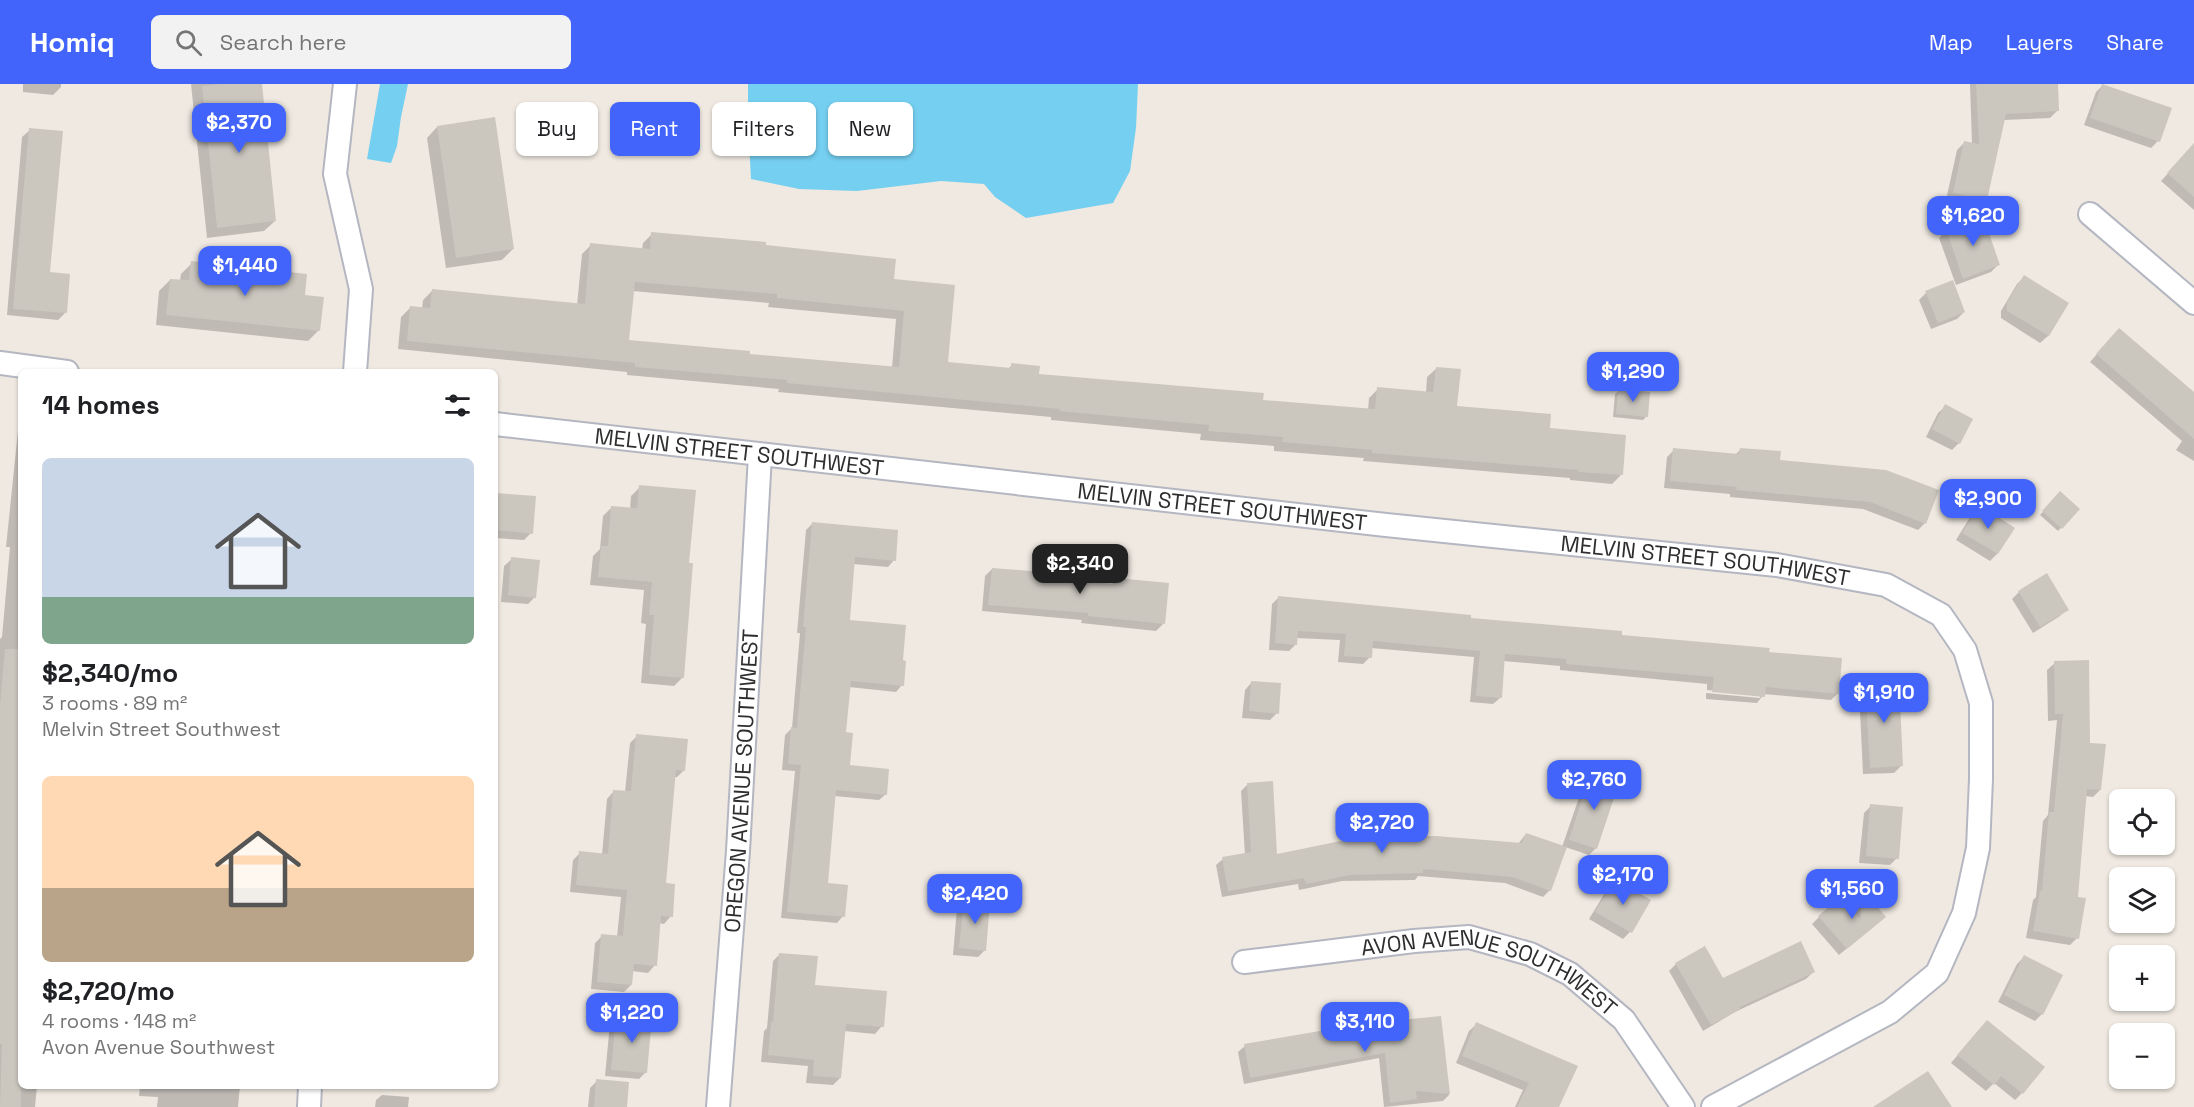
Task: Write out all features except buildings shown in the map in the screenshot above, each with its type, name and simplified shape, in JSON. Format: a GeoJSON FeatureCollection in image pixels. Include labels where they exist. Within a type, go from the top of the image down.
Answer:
{"type":"FeatureCollection","features":[{"type":"Feature","properties":{"kind":"street"},"geometry":{"type":"LineString","coordinates":[[345,84],[335,174],[361,289],[356,369]]}},
{"type":"Feature","properties":{"kind":"street"},"geometry":{"type":"LineString","coordinates":[[2090,214],[2194,303]]}},
{"type":"Feature","properties":{"kind":"street"},"geometry":{"type":"LineString","coordinates":[[0,363],[45,369]]}},
{"type":"Feature","properties":{"kind":"street","name":"MELVIN STREET SOUTHWEST"},"geometry":{"type":"LineString","coordinates":[[498,424],[1386,525],[1777,565],[1886,585],[1941,615],[1965,650],[1981,703],[1981,779],[1978,848],[1964,913],[1937,973],[1890,1012],[1713,1107]]}},
{"type":"Feature","properties":{"kind":"street","name":"OREGON AVENUE SOUTHWEST"},"geometry":{"type":"LineString","coordinates":[[718,1107],[738,851],[760,455]]}},
{"type":"Feature","properties":{"kind":"street","name":"AVON AVENUE SOUTHWEST"},"geometry":{"type":"LineString","coordinates":[[1244,962],[1414,941],[1470,938],[1530,954],[1570,974],[1624,1020],[1683,1107]]}},
{"type":"Feature","properties":{"kind":"street"},"geometry":{"type":"LineString","coordinates":[[309,1107],[310,1089]]}},
{"type":"Feature","properties":{"kind":"water"},"geometry":{"type":"Polygon","coordinates":[[[380,84],[408,84],[397,146],[391,163],[367,159],[380,84]]]}},
{"type":"Feature","properties":{"kind":"water"},"geometry":{"type":"Polygon","coordinates":[[[748,84],[1138,84],[1136,128],[1130,171],[1113,203],[1026,218],[995,197],[984,184],[941,181],[857,191],[799,189],[751,179],[750,156],[816,156],[816,102],[748,102],[748,84]]]}}]}
